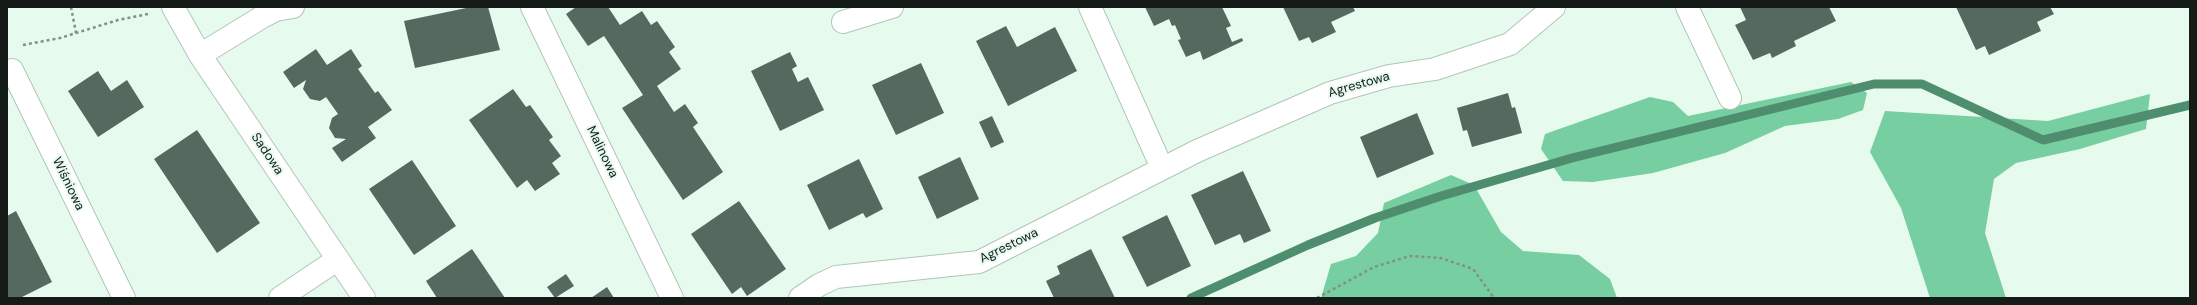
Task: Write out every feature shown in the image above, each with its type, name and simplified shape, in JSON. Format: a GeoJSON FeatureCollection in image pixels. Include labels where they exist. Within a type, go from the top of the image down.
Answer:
{"type":"FeatureCollection","features":[{"type":"Feature","properties":{"kind":"street","name":"Sadowa"},"geometry":{"type":"LineString","coordinates":[[173,7],[200,55],[364,298]]}},
{"type":"Feature","properties":{"kind":"street"},"geometry":{"type":"LineString","coordinates":[[200,55],[262,17],[276,10],[293,7]]}},
{"type":"Feature","properties":{"kind":"street","name":"Malinowa"},"geometry":{"type":"LineString","coordinates":[[532,7],[672,298]]}},
{"type":"Feature","properties":{"kind":"street"},"geometry":{"type":"LineString","coordinates":[[843,22],[892,7]]}},
{"type":"Feature","properties":{"kind":"street"},"geometry":{"type":"LineString","coordinates":[[1090,7],[1162,168]]}},
{"type":"Feature","properties":{"kind":"street","name":"Agrestowa"},"geometry":{"type":"LineString","coordinates":[[800,298],[819,285],[836,277],[979,262],[1162,168],[1330,93],[1388,76],[1435,68],[1510,44],[1554,7]]}},
{"type":"Feature","properties":{"kind":"street"},"geometry":{"type":"LineString","coordinates":[[1687,7],[1730,98]]}},
{"type":"Feature","properties":{"kind":"street","name":"Wiśniowa"},"geometry":{"type":"LineString","coordinates":[[12,70],[124,298]]}},
{"type":"Feature","properties":{"kind":"street"},"geometry":{"type":"LineString","coordinates":[[280,298],[338,258]]}},
{"type":"Feature","properties":{"kind":"path"},"geometry":{"type":"LineString","coordinates":[[71,7],[76,33]]}},
{"type":"Feature","properties":{"kind":"path"},"geometry":{"type":"LineString","coordinates":[[22,45],[76,33],[118,20],[173,7]]}},
{"type":"Feature","properties":{"kind":"path"},"geometry":{"type":"LineString","coordinates":[[1317,298],[1374,268],[1410,256],[1441,258],[1473,269],[1494,298]]}},
{"type":"Feature","properties":{"kind":"green space"},"geometry":{"type":"Polygon","coordinates":[[[1851,82],[1867,93],[1863,110],[1838,119],[1785,126],[1725,153],[1653,173],[1593,182],[1563,181],[1541,149],[1545,134],[1650,97],[1673,102],[1688,116],[1851,82]]]}},
{"type":"Feature","properties":{"kind":"green space"},"geometry":{"type":"Polygon","coordinates":[[[2150,94],[2146,129],[2080,149],[2016,163],[1994,179],[1985,233],[2006,298],[1930,298],[1901,208],[1870,152],[1885,111],[2048,121],[2150,94]]]}},
{"type":"Feature","properties":{"kind":"green space"},"geometry":{"type":"Polygon","coordinates":[[[1451,175],[1474,185],[1501,232],[1523,251],[1579,255],[1610,279],[1617,298],[1321,298],[1331,264],[1356,256],[1378,233],[1384,203],[1451,175]]]}},
{"type":"Feature","properties":{"kind":"building"},"geometry":{"type":"Polygon","coordinates":[[[471,7],[488,7],[500,50],[415,68],[404,21],[471,7]]]}},
{"type":"Feature","properties":{"kind":"building"},"geometry":{"type":"Polygon","coordinates":[[[576,7],[608,7],[620,25],[642,11],[651,25],[657,21],[675,47],[669,52],[681,69],[657,86],[674,112],[685,104],[698,123],[693,127],[723,172],[683,200],[622,108],[643,95],[604,36],[588,46],[566,14],[576,7]]]}},
{"type":"Feature","properties":{"kind":"building"},"geometry":{"type":"Polygon","coordinates":[[[1145,7],[1222,7],[1231,26],[1226,28],[1232,42],[1242,38],[1243,41],[1203,60],[1200,51],[1186,57],[1178,40],[1181,39],[1175,25],[1172,26],[1169,19],[1154,26],[1145,7]]]}},
{"type":"Feature","properties":{"kind":"building"},"geometry":{"type":"Polygon","coordinates":[[[1283,7],[1353,7],[1355,11],[1331,22],[1336,32],[1312,43],[1309,37],[1299,41],[1283,7]]]}},
{"type":"Feature","properties":{"kind":"building"},"geometry":{"type":"Polygon","coordinates":[[[1740,7],[1829,7],[1836,21],[1794,41],[1796,46],[1772,58],[1770,53],[1753,60],[1735,25],[1746,20],[1740,7]]]}},
{"type":"Feature","properties":{"kind":"building"},"geometry":{"type":"Polygon","coordinates":[[[1956,7],[2050,7],[2054,14],[2037,22],[2041,31],[1989,55],[1985,46],[1976,50],[1956,7]]]}},
{"type":"Feature","properties":{"kind":"building"},"geometry":{"type":"Polygon","coordinates":[[[1006,26],[1017,47],[1055,27],[1077,71],[1008,106],[976,41],[1006,26]]]}},
{"type":"Feature","properties":{"kind":"building"},"geometry":{"type":"Polygon","coordinates":[[[316,49],[327,65],[351,49],[362,66],[358,69],[375,93],[378,91],[392,110],[368,127],[376,138],[342,162],[332,148],[346,139],[335,138],[329,128],[332,118],[338,114],[326,97],[320,101],[310,99],[303,89],[306,80],[294,88],[283,72],[316,49]]]}},
{"type":"Feature","properties":{"kind":"building"},"geometry":{"type":"Polygon","coordinates":[[[790,52],[797,66],[792,69],[798,82],[808,77],[824,110],[780,131],[751,71],[790,52]]]}},
{"type":"Feature","properties":{"kind":"building"},"geometry":{"type":"Polygon","coordinates":[[[921,63],[944,113],[896,135],[872,85],[921,63]]]}},
{"type":"Feature","properties":{"kind":"building"},"geometry":{"type":"Polygon","coordinates":[[[98,71],[111,91],[127,80],[144,107],[98,137],[68,91],[98,71]]]}},
{"type":"Feature","properties":{"kind":"building"},"geometry":{"type":"Polygon","coordinates":[[[513,89],[526,107],[530,105],[553,137],[549,140],[561,156],[552,163],[560,174],[535,191],[527,180],[517,188],[469,120],[513,89]]]}},
{"type":"Feature","properties":{"kind":"building"},"geometry":{"type":"Polygon","coordinates":[[[1508,93],[1512,108],[1515,107],[1522,133],[1472,147],[1467,130],[1463,131],[1457,108],[1508,93]]]}},
{"type":"Feature","properties":{"kind":"building"},"geometry":{"type":"Polygon","coordinates":[[[1417,113],[1434,154],[1377,178],[1360,137],[1417,113]]]}},
{"type":"Feature","properties":{"kind":"building"},"geometry":{"type":"Polygon","coordinates":[[[992,116],[1004,142],[991,148],[979,122],[992,116]]]}},
{"type":"Feature","properties":{"kind":"building"},"geometry":{"type":"Polygon","coordinates":[[[197,130],[260,223],[217,253],[154,159],[197,130]]]}},
{"type":"Feature","properties":{"kind":"building"},"geometry":{"type":"Polygon","coordinates":[[[960,157],[979,199],[937,219],[918,177],[960,157]]]}},
{"type":"Feature","properties":{"kind":"building"},"geometry":{"type":"Polygon","coordinates":[[[859,159],[883,209],[866,218],[863,213],[829,230],[807,185],[859,159]]]}},
{"type":"Feature","properties":{"kind":"building"},"geometry":{"type":"Polygon","coordinates":[[[412,160],[456,226],[414,255],[369,189],[412,160]]]}},
{"type":"Feature","properties":{"kind":"building"},"geometry":{"type":"Polygon","coordinates":[[[1243,171],[1271,231],[1244,243],[1240,234],[1215,245],[1191,195],[1243,171]]]}},
{"type":"Feature","properties":{"kind":"building"},"geometry":{"type":"Polygon","coordinates":[[[739,201],[786,269],[747,296],[741,287],[732,294],[691,234],[739,201]]]}},
{"type":"Feature","properties":{"kind":"building"},"geometry":{"type":"Polygon","coordinates":[[[16,211],[52,282],[20,298],[7,298],[7,216],[16,211]]]}},
{"type":"Feature","properties":{"kind":"building"},"geometry":{"type":"Polygon","coordinates":[[[1167,215],[1191,266],[1147,287],[1122,237],[1167,215]]]}},
{"type":"Feature","properties":{"kind":"building"},"geometry":{"type":"Polygon","coordinates":[[[472,249],[505,298],[437,298],[426,281],[472,249]]]}},
{"type":"Feature","properties":{"kind":"building"},"geometry":{"type":"Polygon","coordinates":[[[1091,249],[1115,298],[1054,298],[1046,281],[1060,274],[1057,266],[1091,249]]]}},
{"type":"Feature","properties":{"kind":"building"},"geometry":{"type":"Polygon","coordinates":[[[566,274],[574,286],[555,298],[547,287],[566,274]]]}},
{"type":"Feature","properties":{"kind":"building"},"geometry":{"type":"Polygon","coordinates":[[[607,287],[614,298],[591,298],[607,287]]]}},
{"type":"Feature","properties":{"kind":"waterway"},"geometry":{"type":"LineString","coordinates":[[1191,298],[1308,245],[1375,218],[1441,196],[1572,158],[1874,84],[1922,84],[2043,140],[2190,105]]}}]}
